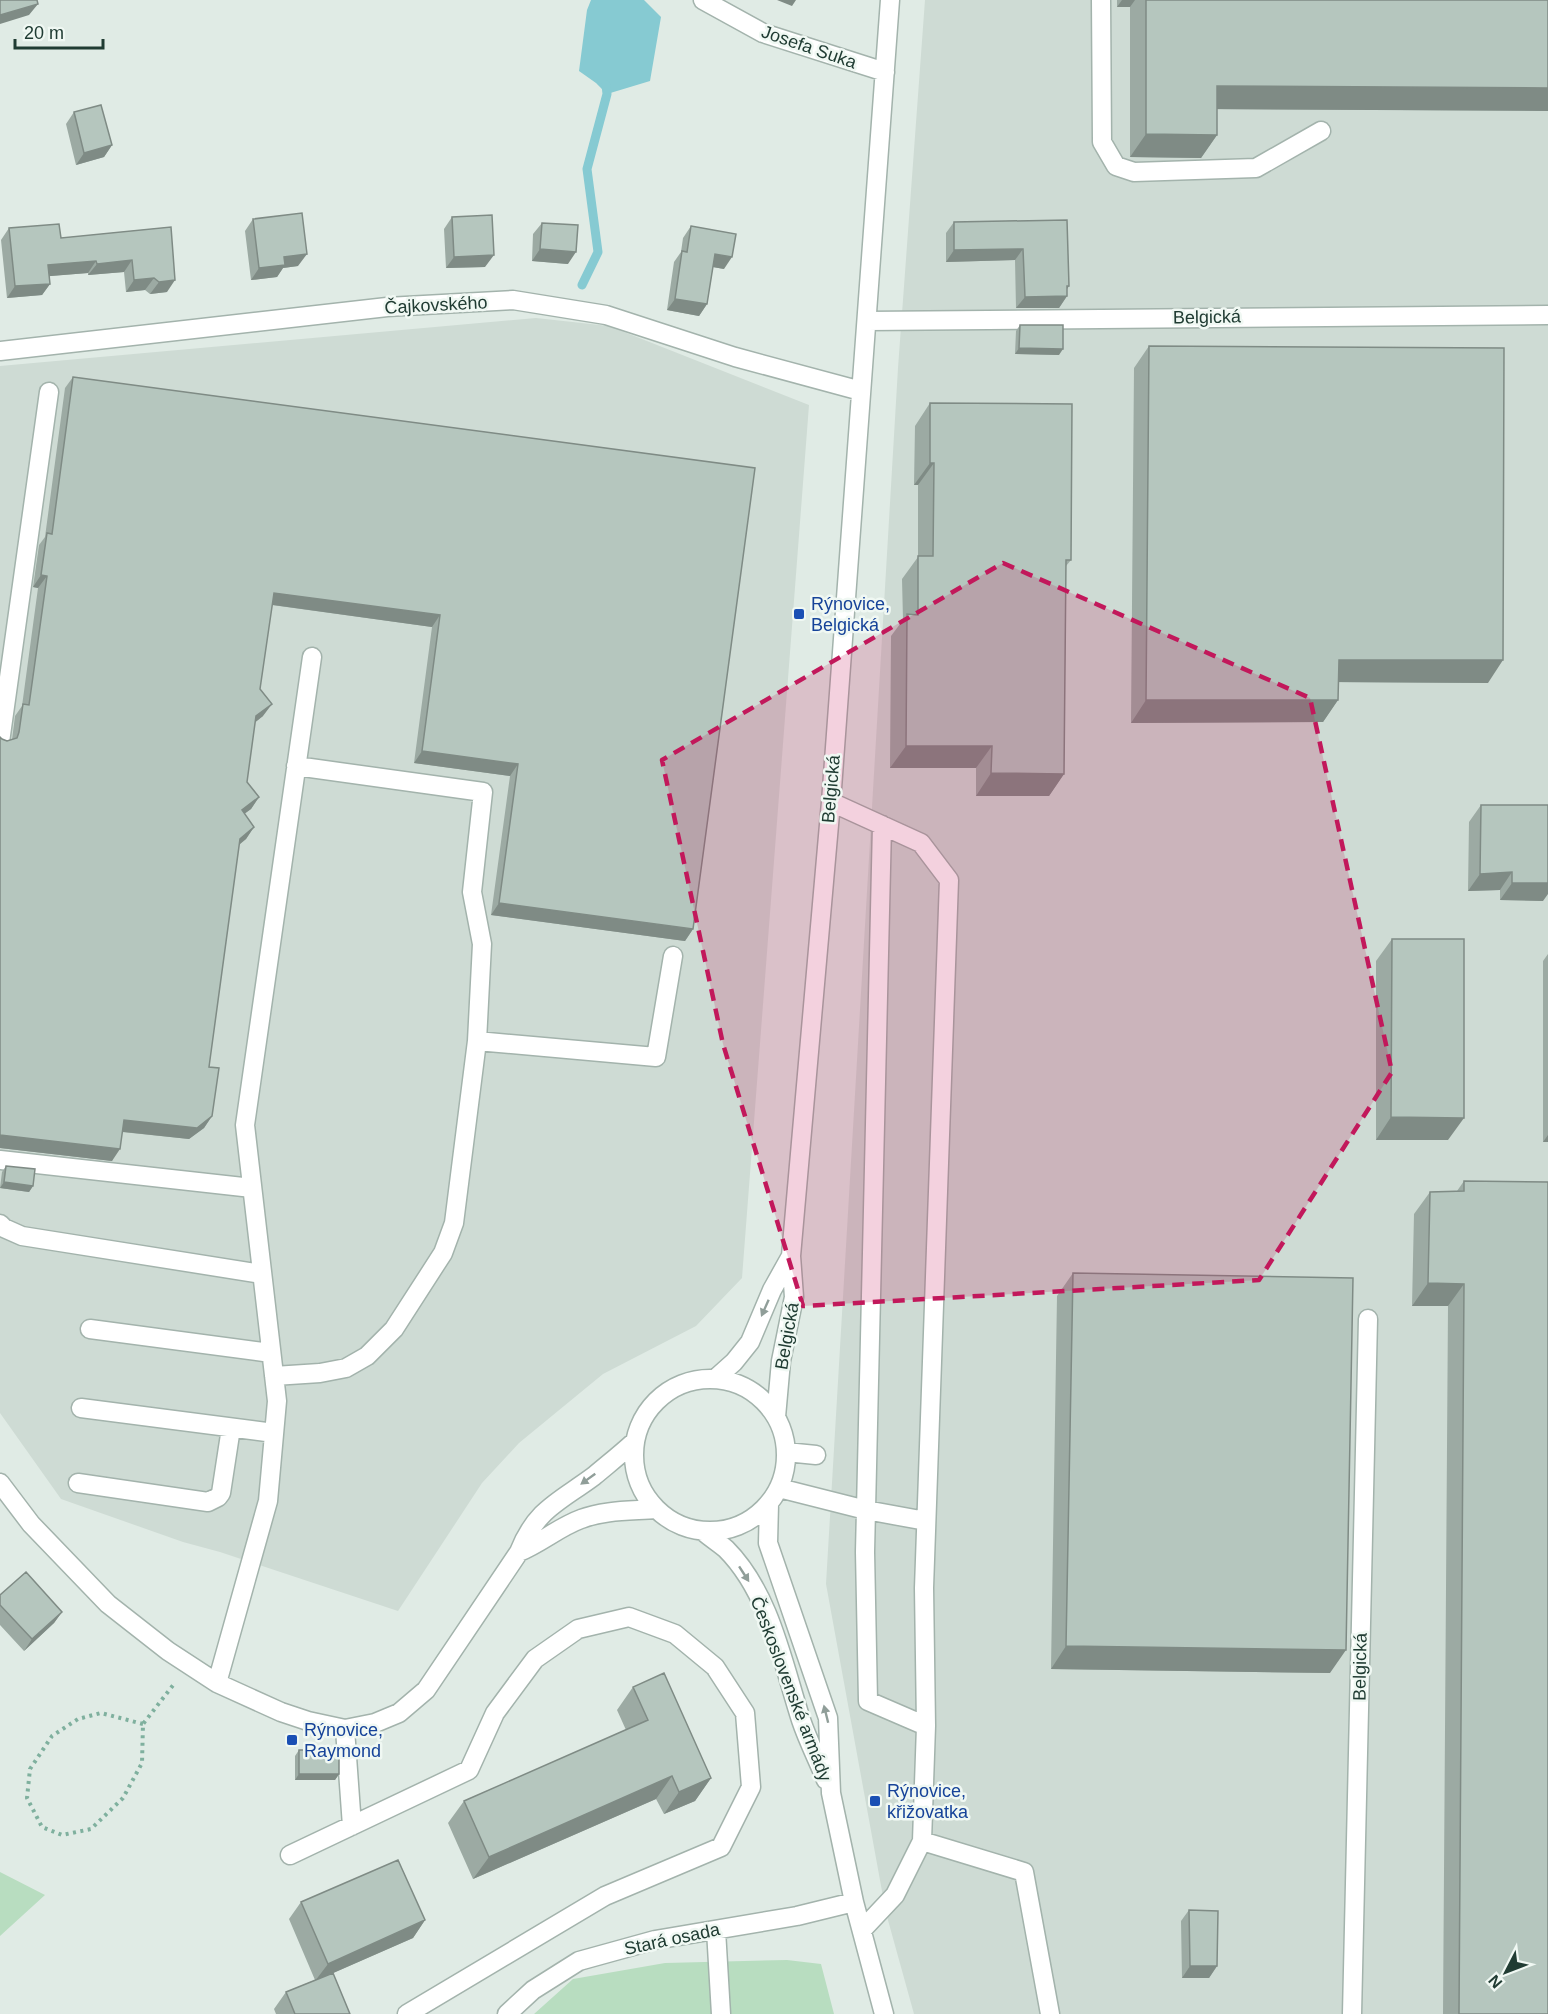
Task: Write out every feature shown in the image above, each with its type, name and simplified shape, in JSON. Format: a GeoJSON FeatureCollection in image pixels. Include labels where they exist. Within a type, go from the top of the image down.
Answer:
{"type":"FeatureCollection","features":[{"type":"Feature","properties":{"kind":"street","name":"Josefa Suka"},"geometry":{"type":"LineString","coordinates":[[703,0],[763,33],[885,72]]}},
{"type":"Feature","properties":{"kind":"street","name":"Belgická"},"geometry":{"type":"LineString","coordinates":[[776,1417],[781,1361],[794,1297],[791,1256],[831,802],[890,0]]}},
{"type":"Feature","properties":{"kind":"street"},"geometry":{"type":"LineString","coordinates":[[1101,0],[1102,142],[1116,166],[1134,172],[1256,168],[1321,131]]}},
{"type":"Feature","properties":{"kind":"street","name":"Čajkovského"},"geometry":{"type":"LineString","coordinates":[[0,351],[387,307],[513,300],[606,315],[735,357],[861,391]]}},
{"type":"Feature","properties":{"kind":"street","name":"Belgická"},"geometry":{"type":"LineString","coordinates":[[867,321],[1548,315]]}},
{"type":"Feature","properties":{"kind":"street"},"geometry":{"type":"LineString","coordinates":[[0,742],[4,690],[49,392]]}},
{"type":"Feature","properties":{"kind":"street"},"geometry":{"type":"LineString","coordinates":[[217,1683],[268,1501],[277,1401],[245,1125],[312,657]]}},
{"type":"Feature","properties":{"kind":"street"},"geometry":{"type":"LineString","coordinates":[[274,1376],[320,1373],[346,1368],[367,1356],[394,1329],[443,1253],[454,1223],[477,1041],[482,944],[472,892],[483,792],[296,766]]}},
{"type":"Feature","properties":{"kind":"street"},"geometry":{"type":"LineString","coordinates":[[831,802],[921,843],[949,880],[924,1588],[926,1726],[922,1841],[894,1896],[862,1930]]}},
{"type":"Feature","properties":{"kind":"street"},"geometry":{"type":"LineString","coordinates":[[882,825],[866,1510],[868,1701],[926,1726]]}},
{"type":"Feature","properties":{"kind":"street"},"geometry":{"type":"LineString","coordinates":[[477,1041],[656,1057],[673,956]]}},
{"type":"Feature","properties":{"kind":"street"},"geometry":{"type":"LineString","coordinates":[[0,1160],[252,1188]]}},
{"type":"Feature","properties":{"kind":"street"},"geometry":{"type":"LineString","coordinates":[[0,1224],[22,1236],[262,1274]]}},
{"type":"Feature","properties":{"kind":"street","name":"Belgická"},"geometry":{"type":"LineString","coordinates":[[716,1379],[750,1342],[772,1290],[791,1256]]}},
{"type":"Feature","properties":{"kind":"street","name":"Belgická"},"geometry":{"type":"LineString","coordinates":[[1352,2014],[1368,1319]]}},
{"type":"Feature","properties":{"kind":"street"},"geometry":{"type":"LineString","coordinates":[[90,1329],[271,1353]]}},
{"type":"Feature","properties":{"kind":"street"},"geometry":{"type":"LineString","coordinates":[[716,1379],[750,1390],[765,1402],[776,1417],[783,1434],[786,1452],[785,1471],[779,1488],[769,1504],[740,1526],[723,1531],[704,1532],[687,1528],[670,1521],[644,1495],[633,1461],[634,1443],[644,1416],[662,1395],[679,1385],[697,1380],[716,1379]]}},
{"type":"Feature","properties":{"kind":"street"},"geometry":{"type":"LineString","coordinates":[[81,1408],[274,1433]]}},
{"type":"Feature","properties":{"kind":"street"},"geometry":{"type":"LineString","coordinates":[[78,1483],[208,1502],[214,1500],[221,1493],[231,1428]]}},
{"type":"Feature","properties":{"kind":"street"},"geometry":{"type":"LineString","coordinates":[[0,1483],[31,1524],[108,1604],[168,1651],[217,1683],[281,1712],[345,1729],[375,1723],[399,1713],[426,1690],[519,1552],[526,1534],[538,1517],[634,1443]]}},
{"type":"Feature","properties":{"kind":"street"},"geometry":{"type":"LineString","coordinates":[[786,1452],[816,1455]]}},
{"type":"Feature","properties":{"kind":"street"},"geometry":{"type":"LineString","coordinates":[[779,1488],[866,1510],[926,1521]]}},
{"type":"Feature","properties":{"kind":"street","name":"Československé armády"},"geometry":{"type":"LineString","coordinates":[[769,1504],[768,1543],[828,1718],[831,1793],[854,1902],[884,2014]]}},
{"type":"Feature","properties":{"kind":"street"},"geometry":{"type":"LineString","coordinates":[[519,1552],[583,1518],[604,1513],[656,1509]]}},
{"type":"Feature","properties":{"kind":"street","name":"Československé armády"},"geometry":{"type":"LineString","coordinates":[[704,1532],[732,1558],[744,1573],[762,1605],[786,1667],[802,1722],[831,1793]]}},
{"type":"Feature","properties":{"kind":"street"},"geometry":{"type":"LineString","coordinates":[[290,1855],[469,1770],[495,1713],[535,1659],[578,1629],[629,1617],[675,1634],[715,1667],[745,1713],[751,1787],[721,1847],[605,1896],[407,2014]]}},
{"type":"Feature","properties":{"kind":"street"},"geometry":{"type":"LineString","coordinates":[[345,1729],[352,1826]]}},
{"type":"Feature","properties":{"kind":"street"},"geometry":{"type":"LineString","coordinates":[[922,1841],[1024,1872],[1050,2014]]}},
{"type":"Feature","properties":{"kind":"street","name":"Stará osada"},"geometry":{"type":"LineString","coordinates":[[507,2014],[533,1990],[579,1961],[656,1940],[797,1917],[854,1902]]}},
{"type":"Feature","properties":{"kind":"street"},"geometry":{"type":"LineString","coordinates":[[716,1930],[721,2014]]}},
{"type":"Feature","properties":{"kind":"path"},"geometry":{"type":"LineString","coordinates":[[143,1724],[100,1713],[78,1719],[52,1736],[30,1769],[27,1798],[42,1827],[62,1834],[91,1829],[123,1798],[142,1763],[143,1724],[189,1665]]}},
{"type":"Feature","properties":{"kind":"highlighted area"},"geometry":{"type":"Polygon","coordinates":[[[1003,563],[1310,698],[1392,1072],[1259,1280],[803,1306],[723,1044],[662,760],[1003,563]]]}},
{"type":"Feature","properties":{"kind":"shaded area"},"geometry":{"type":"Polygon","coordinates":[[[925,0],[1548,0],[1548,2014],[914,2014],[886,1913],[826,1584],[898,368],[925,0]]]}},
{"type":"Feature","properties":{"kind":"shaded area"},"geometry":{"type":"Polygon","coordinates":[[[536,318],[609,326],[809,405],[742,1278],[696,1326],[603,1374],[519,1443],[482,1483],[398,1611],[183,1542],[61,1499],[0,1413],[0,366],[536,318]]]}},
{"type":"Feature","properties":{"kind":"green space"},"geometry":{"type":"Polygon","coordinates":[[[0,1872],[45,1895],[0,1936],[0,1872]]]}},
{"type":"Feature","properties":{"kind":"green space"},"geometry":{"type":"Polygon","coordinates":[[[787,1960],[821,1964],[834,2014],[534,2014],[573,1979],[665,1963],[787,1960]]]}},
{"type":"Feature","properties":{"kind":"water"},"geometry":{"type":"Polygon","coordinates":[[[591,0],[644,0],[661,17],[650,81],[607,94],[579,71],[587,10],[591,0]]]}},
{"type":"Feature","properties":{"kind":"building"},"geometry":{"type":"Polygon","coordinates":[[[0,0],[37,0],[38,4],[0,15],[0,0]]]}},
{"type":"Feature","properties":{"kind":"building"},"geometry":{"type":"Polygon","coordinates":[[[1146,0],[1548,0],[1548,88],[1217,86],[1217,135],[1146,134],[1146,0]]]}},
{"type":"Feature","properties":{"kind":"building"},"geometry":{"type":"Polygon","coordinates":[[[101,105],[112,145],[84,153],[74,112],[101,105]]]}},
{"type":"Feature","properties":{"kind":"building"},"geometry":{"type":"Polygon","coordinates":[[[302,213],[307,254],[284,257],[285,265],[259,268],[253,219],[302,213]]]}},
{"type":"Feature","properties":{"kind":"building"},"geometry":{"type":"Polygon","coordinates":[[[492,215],[494,255],[454,257],[452,217],[492,215]]]}},
{"type":"Feature","properties":{"kind":"building"},"geometry":{"type":"Polygon","coordinates":[[[1067,220],[1069,286],[1067,286],[1067,296],[1025,297],[1023,249],[954,250],[954,222],[1067,220]]]}},
{"type":"Feature","properties":{"kind":"building"},"geometry":{"type":"Polygon","coordinates":[[[542,223],[578,225],[576,252],[540,249],[542,223]]]}},
{"type":"Feature","properties":{"kind":"building"},"geometry":{"type":"Polygon","coordinates":[[[59,224],[61,238],[171,227],[175,280],[159,282],[154,278],[134,280],[132,260],[97,264],[96,261],[48,265],[50,284],[15,286],[9,228],[59,224]]]}},
{"type":"Feature","properties":{"kind":"building"},"geometry":{"type":"Polygon","coordinates":[[[691,226],[736,234],[732,257],[715,254],[707,304],[675,299],[682,251],[687,252],[691,226]]]}},
{"type":"Feature","properties":{"kind":"building"},"geometry":{"type":"Polygon","coordinates":[[[1020,325],[1063,325],[1063,349],[1019,348],[1020,325]]]}},
{"type":"Feature","properties":{"kind":"building"},"geometry":{"type":"Polygon","coordinates":[[[1149,346],[1504,348],[1503,660],[1339,660],[1338,700],[1146,700],[1149,346]]]}},
{"type":"Feature","properties":{"kind":"building"},"geometry":{"type":"Polygon","coordinates":[[[73,377],[755,468],[693,929],[499,903],[518,764],[422,751],[440,615],[274,593],[260,689],[272,704],[256,716],[247,782],[259,797],[242,810],[254,827],[240,839],[209,1067],[219,1068],[212,1116],[197,1128],[124,1120],[120,1149],[0,1135],[0,737],[7,741],[17,738],[23,704],[29,705],[47,576],[41,575],[47,533],[52,534],[73,377]]]}},
{"type":"Feature","properties":{"kind":"building"},"geometry":{"type":"Polygon","coordinates":[[[930,403],[1072,404],[1071,560],[1066,560],[1064,774],[991,773],[992,746],[906,746],[907,614],[918,615],[918,556],[933,556],[934,463],[930,463],[930,403]]]}},
{"type":"Feature","properties":{"kind":"building"},"geometry":{"type":"Polygon","coordinates":[[[1481,805],[1548,805],[1548,883],[1512,883],[1512,872],[1480,874],[1481,805]]]}},
{"type":"Feature","properties":{"kind":"building"},"geometry":{"type":"Polygon","coordinates":[[[1392,939],[1464,939],[1464,1118],[1391,1117],[1392,939]]]}},
{"type":"Feature","properties":{"kind":"building"},"geometry":{"type":"Polygon","coordinates":[[[6,1166],[35,1169],[33,1186],[4,1182],[6,1166]]]}},
{"type":"Feature","properties":{"kind":"building"},"geometry":{"type":"Polygon","coordinates":[[[1464,1181],[1548,1182],[1548,2014],[1459,2014],[1464,1284],[1428,1283],[1430,1192],[1464,1191],[1464,1181]]]}},
{"type":"Feature","properties":{"kind":"building"},"geometry":{"type":"Polygon","coordinates":[[[1073,1273],[1353,1278],[1346,1650],[1066,1646],[1073,1273]]]}},
{"type":"Feature","properties":{"kind":"building"},"geometry":{"type":"Polygon","coordinates":[[[26,1572],[62,1612],[32,1639],[0,1605],[0,1595],[26,1572]]]}},
{"type":"Feature","properties":{"kind":"building"},"geometry":{"type":"Polygon","coordinates":[[[664,1673],[711,1778],[679,1792],[672,1776],[489,1857],[464,1801],[648,1720],[633,1687],[664,1673]]]}},
{"type":"Feature","properties":{"kind":"building"},"geometry":{"type":"Polygon","coordinates":[[[299,1750],[339,1750],[339,1774],[299,1774],[299,1750]]]}},
{"type":"Feature","properties":{"kind":"building"},"geometry":{"type":"Polygon","coordinates":[[[398,1860],[425,1920],[328,1964],[301,1902],[398,1860]]]}},
{"type":"Feature","properties":{"kind":"building"},"geometry":{"type":"Polygon","coordinates":[[[1189,1910],[1218,1911],[1217,1966],[1190,1966],[1189,1910]]]}},
{"type":"Feature","properties":{"kind":"building"},"geometry":{"type":"Polygon","coordinates":[[[333,1973],[350,2014],[295,2014],[286,1992],[333,1973]]]}},
{"type":"Feature","properties":{"kind":"waterway"},"geometry":{"type":"LineString","coordinates":[[582,285],[598,252],[587,169],[607,94],[606,85]]}},
{"type":"Feature","properties":{"kind":"place","name":"Rýnovice, Belgická"},"geometry":{"type":"Point","coordinates":[799,614]}},
{"type":"Feature","properties":{"kind":"place","name":"Rýnovice, Raymond"},"geometry":{"type":"Point","coordinates":[292,1740]}},
{"type":"Feature","properties":{"kind":"place","name":"Rýnovice, křižovatka"},"geometry":{"type":"Point","coordinates":[875,1801]}}]}
